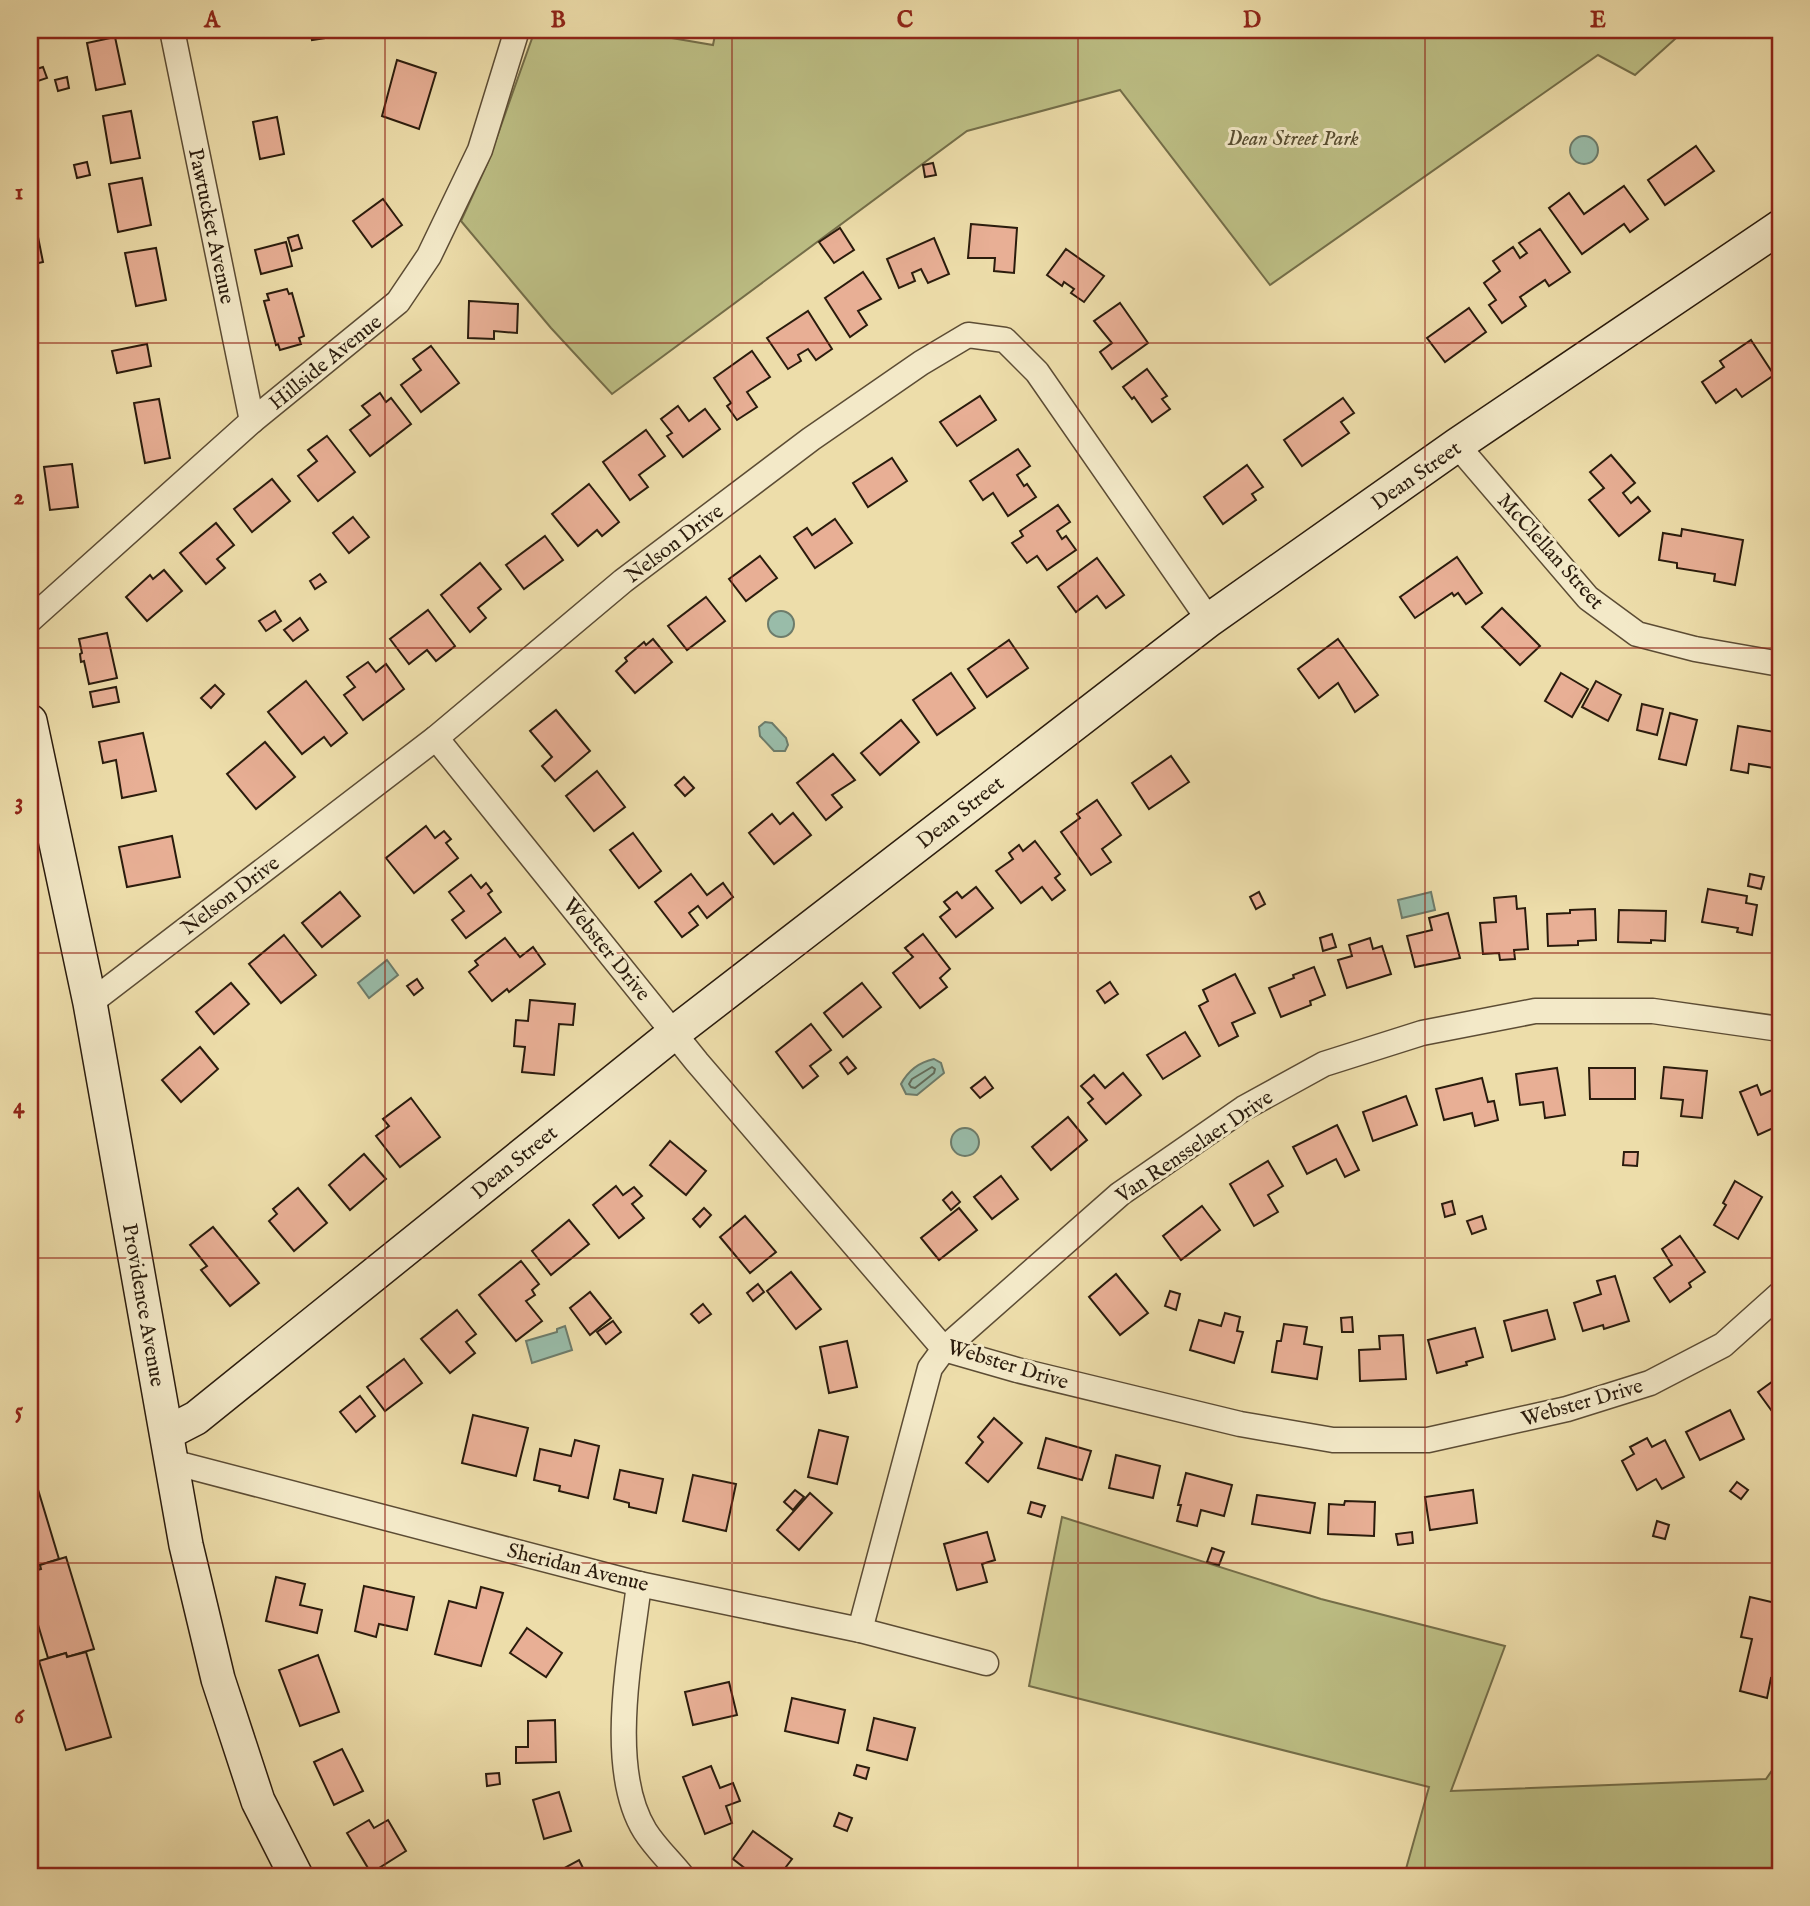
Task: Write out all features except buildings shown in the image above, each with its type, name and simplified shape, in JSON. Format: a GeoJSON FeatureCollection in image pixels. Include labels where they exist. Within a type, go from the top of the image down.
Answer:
{"type":"FeatureCollection","features":[{"type":"Feature","properties":{"kind":"street","name":"Pawtucket Avenue"},"geometry":{"type":"LineString","coordinates":[[172,30],[252,421]]}},
{"type":"Feature","properties":{"kind":"street","name":"Hillside Avenue"},"geometry":{"type":"LineString","coordinates":[[30,620],[252,421],[398,302],[429,256],[480,150],[517,30]]}},
{"type":"Feature","properties":{"kind":"street","name":"Dean Street"},"geometry":{"type":"LineString","coordinates":[[170,1447],[196,1419],[674,1033],[1209,620],[1457,445],[1780,227]]}},
{"type":"Feature","properties":{"kind":"street","name":"Nelson Drive"},"geometry":{"type":"LineString","coordinates":[[90,1003],[436,738],[623,581],[811,439],[968,335],[1005,340],[1037,372],[1209,620]]}},
{"type":"Feature","properties":{"kind":"street","name":"McClellan Street"},"geometry":{"type":"LineString","coordinates":[[1457,445],[1588,598],[1637,634],[1695,649],[1780,664]]}},
{"type":"Feature","properties":{"kind":"street","name":"Providence Avenue"},"geometry":{"type":"LineString","coordinates":[[30,721],[90,1003],[186,1545],[218,1679],[258,1801],[296,1876]]}},
{"type":"Feature","properties":{"kind":"street","name":"Webster Drive"},"geometry":{"type":"LineString","coordinates":[[436,738],[674,1033],[944,1349],[1017,1370],[1240,1424],[1333,1440],[1427,1440],[1567,1409],[1650,1383],[1724,1345],[1780,1294]]}},
{"type":"Feature","properties":{"kind":"street","name":"Van Rensselaer Drive"},"geometry":{"type":"LineString","coordinates":[[860,1630],[930,1368],[944,1349],[1119,1194],[1244,1108],[1324,1064],[1422,1032],[1535,1011],[1653,1011],[1780,1029]]}},
{"type":"Feature","properties":{"kind":"street","name":"Sheridan Avenue"},"geometry":{"type":"LineString","coordinates":[[170,1447],[639,1584],[860,1630],[986,1663]]}},
{"type":"Feature","properties":{"kind":"street"},"geometry":{"type":"LineString","coordinates":[[639,1584],[624,1708],[626,1776],[644,1830],[682,1876]]}},
{"type":"Feature","properties":{"kind":"green space","name":"Dean Street Park"},"geometry":{"type":"Polygon","coordinates":[[[535,30],[625,30],[713,45],[716,30],[1685,30],[1635,75],[1598,55],[1270,285],[1120,90],[967,131],[612,394],[551,328],[461,221],[488,162],[535,30]]]}},
{"type":"Feature","properties":{"kind":"green space"},"geometry":{"type":"Polygon","coordinates":[[[1062,1517],[1321,1599],[1505,1646],[1451,1791],[1766,1779],[1780,1759],[1780,1876],[1404,1876],[1429,1787],[1029,1686],[1062,1517]]]}},
{"type":"Feature","properties":{"kind":"water"},"geometry":{"type":"Polygon","coordinates":[[[1584,136],[1594,140],[1598,150],[1594,160],[1584,164],[1574,160],[1570,150],[1574,140],[1584,136]]]}},
{"type":"Feature","properties":{"kind":"water"},"geometry":{"type":"Polygon","coordinates":[[[781,611],[790,615],[794,624],[790,633],[781,637],[772,633],[768,624],[772,615],[781,611]]]}},
{"type":"Feature","properties":{"kind":"water"},"geometry":{"type":"Polygon","coordinates":[[[765,722],[772,723],[786,738],[788,745],[785,751],[774,751],[760,736],[759,727],[765,722]]]}},
{"type":"Feature","properties":{"kind":"water"},"geometry":{"type":"Polygon","coordinates":[[[1431,892],[1435,910],[1402,918],[1398,900],[1431,892]]]}},
{"type":"Feature","properties":{"kind":"water"},"geometry":{"type":"Polygon","coordinates":[[[387,960],[398,975],[369,998],[358,983],[387,960]]]}},
{"type":"Feature","properties":{"kind":"water"},"geometry":{"type":"Polygon","coordinates":[[[934,1059],[941,1063],[944,1073],[917,1095],[906,1094],[901,1084],[907,1075],[919,1065],[934,1059]]]}},
{"type":"Feature","properties":{"kind":"water"},"geometry":{"type":"Polygon","coordinates":[[[965,1128],[975,1132],[979,1142],[975,1152],[965,1156],[955,1152],[951,1142],[955,1132],[965,1128]]]}},
{"type":"Feature","properties":{"kind":"water"},"geometry":{"type":"Polygon","coordinates":[[[565,1326],[572,1350],[532,1363],[526,1341],[557,1332],[557,1329],[565,1326]]]}}]}
